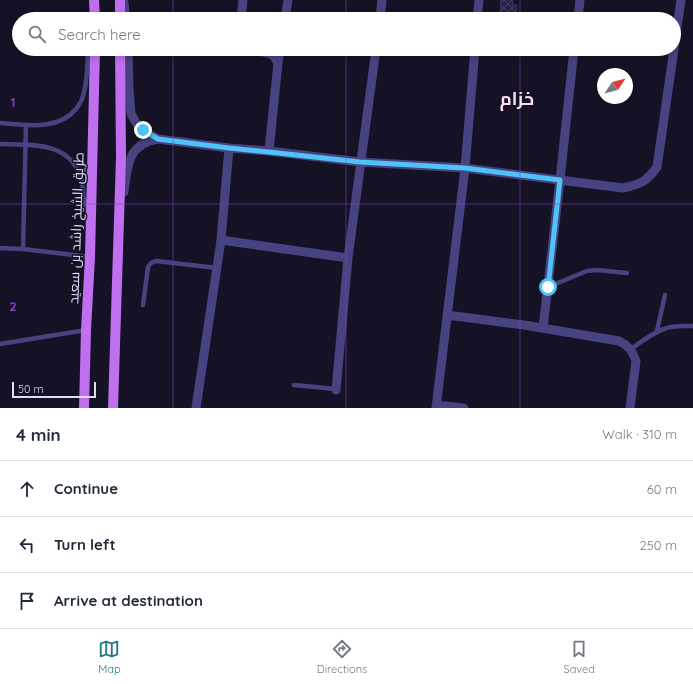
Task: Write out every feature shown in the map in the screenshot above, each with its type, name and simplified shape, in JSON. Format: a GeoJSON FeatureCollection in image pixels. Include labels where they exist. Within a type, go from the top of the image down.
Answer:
{"type":"FeatureCollection","features":[{"type":"Feature","properties":{"kind":"main road"},"geometry":{"type":"LineString","coordinates":[[94,0],[95,12]]}},
{"type":"Feature","properties":{"kind":"main road"},"geometry":{"type":"LineString","coordinates":[[120,0],[120,12]]}},
{"type":"Feature","properties":{"kind":"main road","name":"طريق الشيخ راشد بن سعيد"},"geometry":{"type":"LineString","coordinates":[[84,408],[90,257],[95,56]]}},
{"type":"Feature","properties":{"kind":"main road"},"geometry":{"type":"LineString","coordinates":[[113,408],[121,150],[120,56]]}},
{"type":"Feature","properties":{"kind":"street"},"geometry":{"type":"LineString","coordinates":[[123,0],[125,12]]}},
{"type":"Feature","properties":{"kind":"street"},"geometry":{"type":"LineString","coordinates":[[242,12],[243,0]]}},
{"type":"Feature","properties":{"kind":"street"},"geometry":{"type":"LineString","coordinates":[[286,12],[288,0]]}},
{"type":"Feature","properties":{"kind":"street"},"geometry":{"type":"LineString","coordinates":[[381,12],[382,0]]}},
{"type":"Feature","properties":{"kind":"street"},"geometry":{"type":"LineString","coordinates":[[478,12],[479,0]]}},
{"type":"Feature","properties":{"kind":"street"},"geometry":{"type":"LineString","coordinates":[[579,12],[580,0]]}},
{"type":"Feature","properties":{"kind":"street"},"geometry":{"type":"LineString","coordinates":[[678,12],[680,0]]}},
{"type":"Feature","properties":{"kind":"street"},"geometry":{"type":"LineString","coordinates":[[128,56],[131,114],[138,126],[158,139]]}},
{"type":"Feature","properties":{"kind":"street"},"geometry":{"type":"LineString","coordinates":[[272,56],[278,63]]}},
{"type":"Feature","properties":{"kind":"street"},"geometry":{"type":"LineString","coordinates":[[269,152],[279,56]]}},
{"type":"Feature","properties":{"kind":"street"},"geometry":{"type":"LineString","coordinates":[[336,390],[348,258],[375,56]]}},
{"type":"Feature","properties":{"kind":"street"},"geometry":{"type":"LineString","coordinates":[[464,408],[436,407],[465,168],[474,56]]}},
{"type":"Feature","properties":{"kind":"street"},"geometry":{"type":"LineString","coordinates":[[543,328],[573,56]]}},
{"type":"Feature","properties":{"kind":"street"},"geometry":{"type":"LineString","coordinates":[[118,247],[129,159],[142,145],[151,140],[158,139],[360,162],[465,168],[623,188],[637,185],[650,178],[657,167],[672,56]]}},
{"type":"Feature","properties":{"kind":"street"},"geometry":{"type":"LineString","coordinates":[[196,408],[221,240],[229,148]]}},
{"type":"Feature","properties":{"kind":"street"},"geometry":{"type":"LineString","coordinates":[[221,240],[348,258]]}},
{"type":"Feature","properties":{"kind":"street"},"geometry":{"type":"LineString","coordinates":[[447,315],[543,328],[619,341],[626,344],[634,354],[636,361],[630,408]]}},
{"type":"Feature","properties":{"kind":"lane"},"geometry":{"type":"LineString","coordinates":[[0,124],[42,125],[53,124],[64,120],[73,113],[80,104],[84,94],[88,56]]}},
{"type":"Feature","properties":{"kind":"lane"},"geometry":{"type":"LineString","coordinates":[[22,249],[26,125]]}},
{"type":"Feature","properties":{"kind":"lane"},"geometry":{"type":"LineString","coordinates":[[0,144],[40,145],[59,151],[69,157],[80,175],[84,207],[91,220]]}},
{"type":"Feature","properties":{"kind":"lane"},"geometry":{"type":"LineString","coordinates":[[0,248],[90,257]]}},
{"type":"Feature","properties":{"kind":"lane"},"geometry":{"type":"LineString","coordinates":[[143,305],[148,267],[151,263],[156,261],[217,268]]}},
{"type":"Feature","properties":{"kind":"lane"},"geometry":{"type":"LineString","coordinates":[[548,287],[588,271],[597,270],[627,273]]}},
{"type":"Feature","properties":{"kind":"lane"},"geometry":{"type":"LineString","coordinates":[[657,331],[665,295]]}},
{"type":"Feature","properties":{"kind":"lane"},"geometry":{"type":"LineString","coordinates":[[631,349],[657,331],[669,327],[693,326]]}},
{"type":"Feature","properties":{"kind":"lane"},"geometry":{"type":"LineString","coordinates":[[0,344],[86,330]]}},
{"type":"Feature","properties":{"kind":"lane"},"geometry":{"type":"LineString","coordinates":[[294,385],[336,390]]}},
{"type":"Feature","properties":{"kind":"building"},"geometry":{"type":"Polygon","coordinates":[[[501,0],[513,0],[512,5],[517,5],[516,12],[500,12],[501,0]]]}},
{"type":"Feature","properties":{"kind":"district","name":"خزام"},"geometry":{"type":"Point","coordinates":[517,98]}},
{"type":"Feature","properties":{"kind":"route"},"geometry":{"type":"LineString","coordinates":[[143,130],[158,139],[229,148],[360,162],[465,168],[560,180],[548,287]]}}]}
